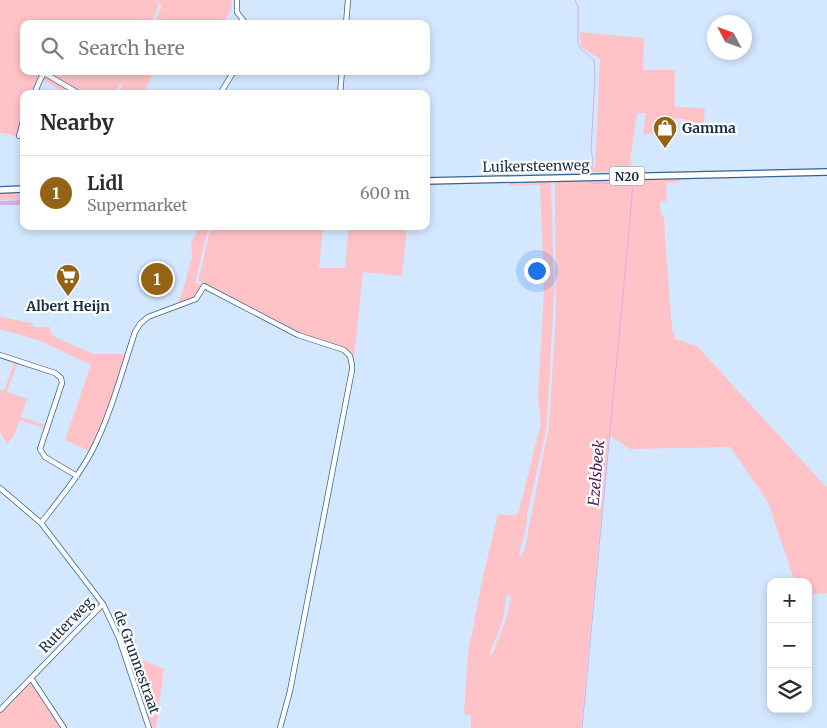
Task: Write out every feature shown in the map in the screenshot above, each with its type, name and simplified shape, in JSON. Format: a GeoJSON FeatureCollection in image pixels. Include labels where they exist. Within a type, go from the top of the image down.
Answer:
{"type":"FeatureCollection","features":[{"type":"Feature","properties":{"kind":"main road","name":"Luikersteenweg"},"geometry":{"type":"LineString","coordinates":[[430,181],[827,172]]}},
{"type":"Feature","properties":{"kind":"main road"},"geometry":{"type":"LineString","coordinates":[[0,190],[20,189]]}},
{"type":"Feature","properties":{"kind":"street"},"geometry":{"type":"LineString","coordinates":[[236,0],[238,12],[243,20]]}},
{"type":"Feature","properties":{"kind":"street"},"geometry":{"type":"LineString","coordinates":[[346,20],[348,0]]}},
{"type":"Feature","properties":{"kind":"street"},"geometry":{"type":"LineString","coordinates":[[36,90],[43,75]]}},
{"type":"Feature","properties":{"kind":"street"},"geometry":{"type":"LineString","coordinates":[[47,75],[73,90]]}},
{"type":"Feature","properties":{"kind":"street"},"geometry":{"type":"LineString","coordinates":[[222,90],[232,75]]}},
{"type":"Feature","properties":{"kind":"street"},"geometry":{"type":"LineString","coordinates":[[340,90],[342,75]]}},
{"type":"Feature","properties":{"kind":"street"},"geometry":{"type":"LineString","coordinates":[[41,523],[77,476],[102,431],[135,332],[140,324],[148,318],[196,299],[204,286],[293,333],[344,350],[350,356],[352,370],[290,690],[280,728]]}},
{"type":"Feature","properties":{"kind":"street"},"geometry":{"type":"LineString","coordinates":[[0,356],[55,373],[61,378],[62,383],[40,449],[45,457],[77,476]]}},
{"type":"Feature","properties":{"kind":"street","name":"Rutterweg"},"geometry":{"type":"LineString","coordinates":[[0,488],[41,523],[104,604],[0,710]]}},
{"type":"Feature","properties":{"kind":"street","name":"de Grunnestraat"},"geometry":{"type":"LineString","coordinates":[[104,604],[119,638],[149,728]]}},
{"type":"Feature","properties":{"kind":"street"},"geometry":{"type":"LineString","coordinates":[[31,678],[64,728]]}},
{"type":"Feature","properties":{"kind":"shaded area"},"geometry":{"type":"Polygon","coordinates":[[[0,0],[153,0],[159,4],[153,20],[20,20],[20,75],[152,75],[145,90],[120,90],[122,85],[120,84],[117,90],[60,90],[40,78],[35,90],[20,90],[20,126],[16,136],[0,133],[0,0]]]}},
{"type":"Feature","properties":{"kind":"shaded area"},"geometry":{"type":"Polygon","coordinates":[[[155,0],[232,0],[231,10],[225,20],[156,20],[162,5],[155,0]]]}},
{"type":"Feature","properties":{"kind":"shaded area"},"geometry":{"type":"Polygon","coordinates":[[[580,32],[644,38],[643,70],[675,70],[675,107],[705,108],[703,135],[684,133],[685,119],[676,119],[674,133],[643,134],[646,113],[637,113],[630,172],[592,172],[592,167],[595,167],[600,59],[581,47],[580,32]]]}},
{"type":"Feature","properties":{"kind":"shaded area"},"geometry":{"type":"Polygon","coordinates":[[[680,178],[679,182],[666,183],[667,201],[660,201],[661,215],[664,216],[672,328],[675,339],[697,346],[827,488],[827,593],[812,594],[812,578],[794,578],[768,502],[730,447],[630,449],[609,435],[581,728],[471,728],[471,715],[464,714],[468,653],[483,577],[498,514],[515,516],[519,511],[541,423],[538,398],[544,291],[540,185],[509,186],[509,181],[551,181],[554,290],[547,426],[519,554],[521,556],[525,548],[549,426],[556,314],[555,181],[680,178]],[[507,595],[502,623],[489,655],[492,655],[507,617],[511,596],[507,595]]]}},
{"type":"Feature","properties":{"kind":"shaded area"},"geometry":{"type":"Polygon","coordinates":[[[0,194],[20,194],[20,200],[0,200],[0,194]]]}},
{"type":"Feature","properties":{"kind":"shaded area"},"geometry":{"type":"Polygon","coordinates":[[[20,200],[20,205],[0,205],[0,201],[20,200]]]}},
{"type":"Feature","properties":{"kind":"shaded area"},"geometry":{"type":"Polygon","coordinates":[[[198,230],[208,230],[195,282],[202,286],[195,298],[177,305],[192,257],[191,242],[198,230]]]}},
{"type":"Feature","properties":{"kind":"shaded area"},"geometry":{"type":"Polygon","coordinates":[[[210,230],[323,230],[319,268],[345,268],[349,230],[407,230],[402,276],[363,272],[354,358],[349,353],[298,334],[198,281],[210,230]]]}},
{"type":"Feature","properties":{"kind":"shaded area"},"geometry":{"type":"Polygon","coordinates":[[[0,317],[32,323],[34,327],[50,327],[51,333],[57,338],[93,354],[127,354],[100,432],[90,451],[65,440],[91,365],[38,340],[0,329],[0,317]]]}},
{"type":"Feature","properties":{"kind":"shaded area"},"geometry":{"type":"Polygon","coordinates":[[[14,363],[17,364],[7,392],[27,399],[21,417],[45,425],[44,428],[20,420],[14,436],[7,444],[0,432],[0,390],[4,391],[14,363]]]}},
{"type":"Feature","properties":{"kind":"shaded area"},"geometry":{"type":"Polygon","coordinates":[[[128,654],[164,669],[156,728],[153,728],[128,654]]]}},
{"type":"Feature","properties":{"kind":"shaded area"},"geometry":{"type":"Polygon","coordinates":[[[30,682],[62,728],[0,728],[0,707],[30,682]]]}},
{"type":"Feature","properties":{"kind":"waterway","name":"Ezelsbeek"},"geometry":{"type":"LineString","coordinates":[[575,0],[578,7],[578,45],[594,60],[595,77],[591,150],[593,160],[591,172]]}},
{"type":"Feature","properties":{"kind":"waterway","name":"Ezelsbeek"},"geometry":{"type":"LineString","coordinates":[[591,182],[633,184],[630,217]]}},
{"type":"Feature","properties":{"kind":"waterway","name":"Ezelsbeek"},"geometry":{"type":"LineString","coordinates":[[582,728],[630,220]]}},
{"type":"Feature","properties":{"kind":"place","name":"Gamma"},"geometry":{"type":"Point","coordinates":[665,149]}},
{"type":"Feature","properties":{"kind":"place","name":"Lidl"},"geometry":{"type":"Point","coordinates":[157,279]}},
{"type":"Feature","properties":{"kind":"place","name":"Albert Heijn"},"geometry":{"type":"Point","coordinates":[68,297]}}]}
